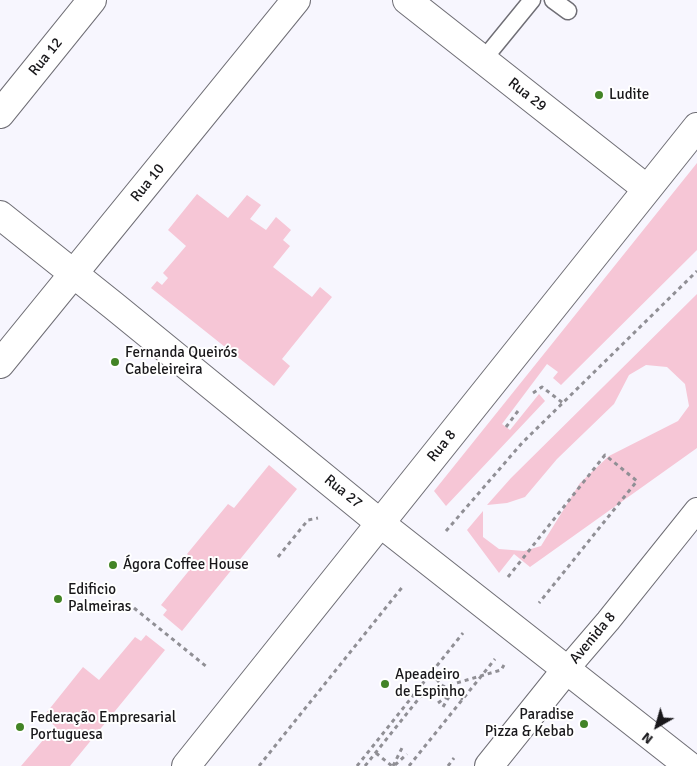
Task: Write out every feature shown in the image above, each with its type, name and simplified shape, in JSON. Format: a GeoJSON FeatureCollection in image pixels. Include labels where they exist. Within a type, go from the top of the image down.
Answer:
{"type":"FeatureCollection","features":[{"type":"Feature","properties":{"kind":"street","name":"Rua 12"},"geometry":{"type":"LineString","coordinates":[[0,114],[92,0]]}},
{"type":"Feature","properties":{"kind":"street","name":"Rua 10"},"geometry":{"type":"LineString","coordinates":[[0,364],[296,0]]}},
{"type":"Feature","properties":{"kind":"street","name":"Rua 29"},"geometry":{"type":"LineString","coordinates":[[407,0],[648,190]]}},
{"type":"Feature","properties":{"kind":"street","name":"Rua 8"},"geometry":{"type":"LineString","coordinates":[[186,766],[697,127]]}},
{"type":"Feature","properties":{"kind":"street","name":"Rua 27"},"geometry":{"type":"LineString","coordinates":[[0,215],[380,523],[689,766]]}},
{"type":"Feature","properties":{"kind":"street","name":"Avenida 8"},"geometry":{"type":"LineString","coordinates":[[489,766],[697,510]]}},
{"type":"Feature","properties":{"kind":"lane"},"geometry":{"type":"LineString","coordinates":[[483,60],[532,0]]}},
{"type":"Feature","properties":{"kind":"lane"},"geometry":{"type":"LineString","coordinates":[[554,0],[568,11]]}},
{"type":"Feature","properties":{"kind":"path"},"geometry":{"type":"LineString","coordinates":[[259,766],[456,518],[522,443],[697,272]]}},
{"type":"Feature","properties":{"kind":"path"},"geometry":{"type":"LineString","coordinates":[[534,391],[542,387],[562,403]]}},
{"type":"Feature","properties":{"kind":"path"},"geometry":{"type":"LineString","coordinates":[[506,580],[605,455],[637,481],[538,605]]}},
{"type":"Feature","properties":{"kind":"path"},"geometry":{"type":"LineString","coordinates":[[278,557],[308,520]]}},
{"type":"Feature","properties":{"kind":"path"},"geometry":{"type":"LineString","coordinates":[[134,608],[207,667]]}},
{"type":"Feature","properties":{"kind":"path"},"geometry":{"type":"LineString","coordinates":[[357,766],[469,626]]}},
{"type":"Feature","properties":{"kind":"path"},"geometry":{"type":"LineString","coordinates":[[409,766],[500,652]]}},
{"type":"Feature","properties":{"kind":"path"},"geometry":{"type":"LineString","coordinates":[[365,766],[420,697],[436,689],[501,670]]}},
{"type":"Feature","properties":{"kind":"path"},"geometry":{"type":"LineString","coordinates":[[431,673],[450,694],[463,698]]}},
{"type":"Feature","properties":{"kind":"path"},"geometry":{"type":"LineString","coordinates":[[438,703],[450,694]]}},
{"type":"Feature","properties":{"kind":"path"},"geometry":{"type":"LineString","coordinates":[[444,707],[450,694]]}},
{"type":"Feature","properties":{"kind":"path"},"geometry":{"type":"LineString","coordinates":[[393,766],[402,748]]}},
{"type":"Feature","properties":{"kind":"path"},"geometry":{"type":"LineString","coordinates":[[376,753],[393,766]]}},
{"type":"Feature","properties":{"kind":"path"},"geometry":{"type":"LineString","coordinates":[[393,766],[407,754]]}},
{"type":"Feature","properties":{"kind":"shaded area"},"geometry":{"type":"Polygon","coordinates":[[[697,163],[697,250],[561,385],[553,378],[558,372],[547,364],[502,424],[510,430],[539,394],[545,401],[446,506],[434,491],[697,163]]]}},
{"type":"Feature","properties":{"kind":"shaded area"},"geometry":{"type":"Polygon","coordinates":[[[197,194],[228,218],[247,195],[261,205],[250,219],[266,230],[276,217],[291,230],[283,240],[290,246],[273,267],[312,297],[320,287],[332,297],[282,359],[290,366],[274,386],[151,288],[157,281],[162,285],[168,278],[163,273],[186,246],[168,230],[197,194]]]}},
{"type":"Feature","properties":{"kind":"shaded area"},"geometry":{"type":"Polygon","coordinates":[[[697,294],[697,448],[530,567],[514,554],[499,573],[467,530],[483,511],[483,537],[499,549],[524,551],[541,546],[580,483],[609,456],[678,421],[689,406],[685,384],[667,367],[646,365],[629,375],[614,404],[557,459],[525,497],[507,503],[487,505],[511,478],[697,294]]]}},
{"type":"Feature","properties":{"kind":"shaded area"},"geometry":{"type":"Polygon","coordinates":[[[269,465],[297,489],[182,631],[163,615],[167,610],[161,605],[196,562],[187,554],[228,504],[234,508],[269,465]]]}},
{"type":"Feature","properties":{"kind":"shaded area"},"geometry":{"type":"Polygon","coordinates":[[[146,635],[165,650],[70,766],[21,766],[55,726],[43,717],[83,667],[99,680],[135,637],[141,641],[146,635]]]}},
{"type":"Feature","properties":{"kind":"place","name":"Ludite"},"geometry":{"type":"Point","coordinates":[599,95]}},
{"type":"Feature","properties":{"kind":"place","name":"Fernanda Queirós Cabeleireira"},"geometry":{"type":"Point","coordinates":[115,362]}},
{"type":"Feature","properties":{"kind":"place","name":"Ágora Coffee House"},"geometry":{"type":"Point","coordinates":[113,565]}},
{"type":"Feature","properties":{"kind":"place","name":"Edificio Palmeiras"},"geometry":{"type":"Point","coordinates":[58,599]}},
{"type":"Feature","properties":{"kind":"place","name":"Apeadeiro de Espinho"},"geometry":{"type":"Point","coordinates":[385,684]}},
{"type":"Feature","properties":{"kind":"place","name":"Paradise Pizza & Kebab"},"geometry":{"type":"Point","coordinates":[584,724]}},
{"type":"Feature","properties":{"kind":"place","name":"Federação Empresarial Portuguesa"},"geometry":{"type":"Point","coordinates":[20,727]}}]}
